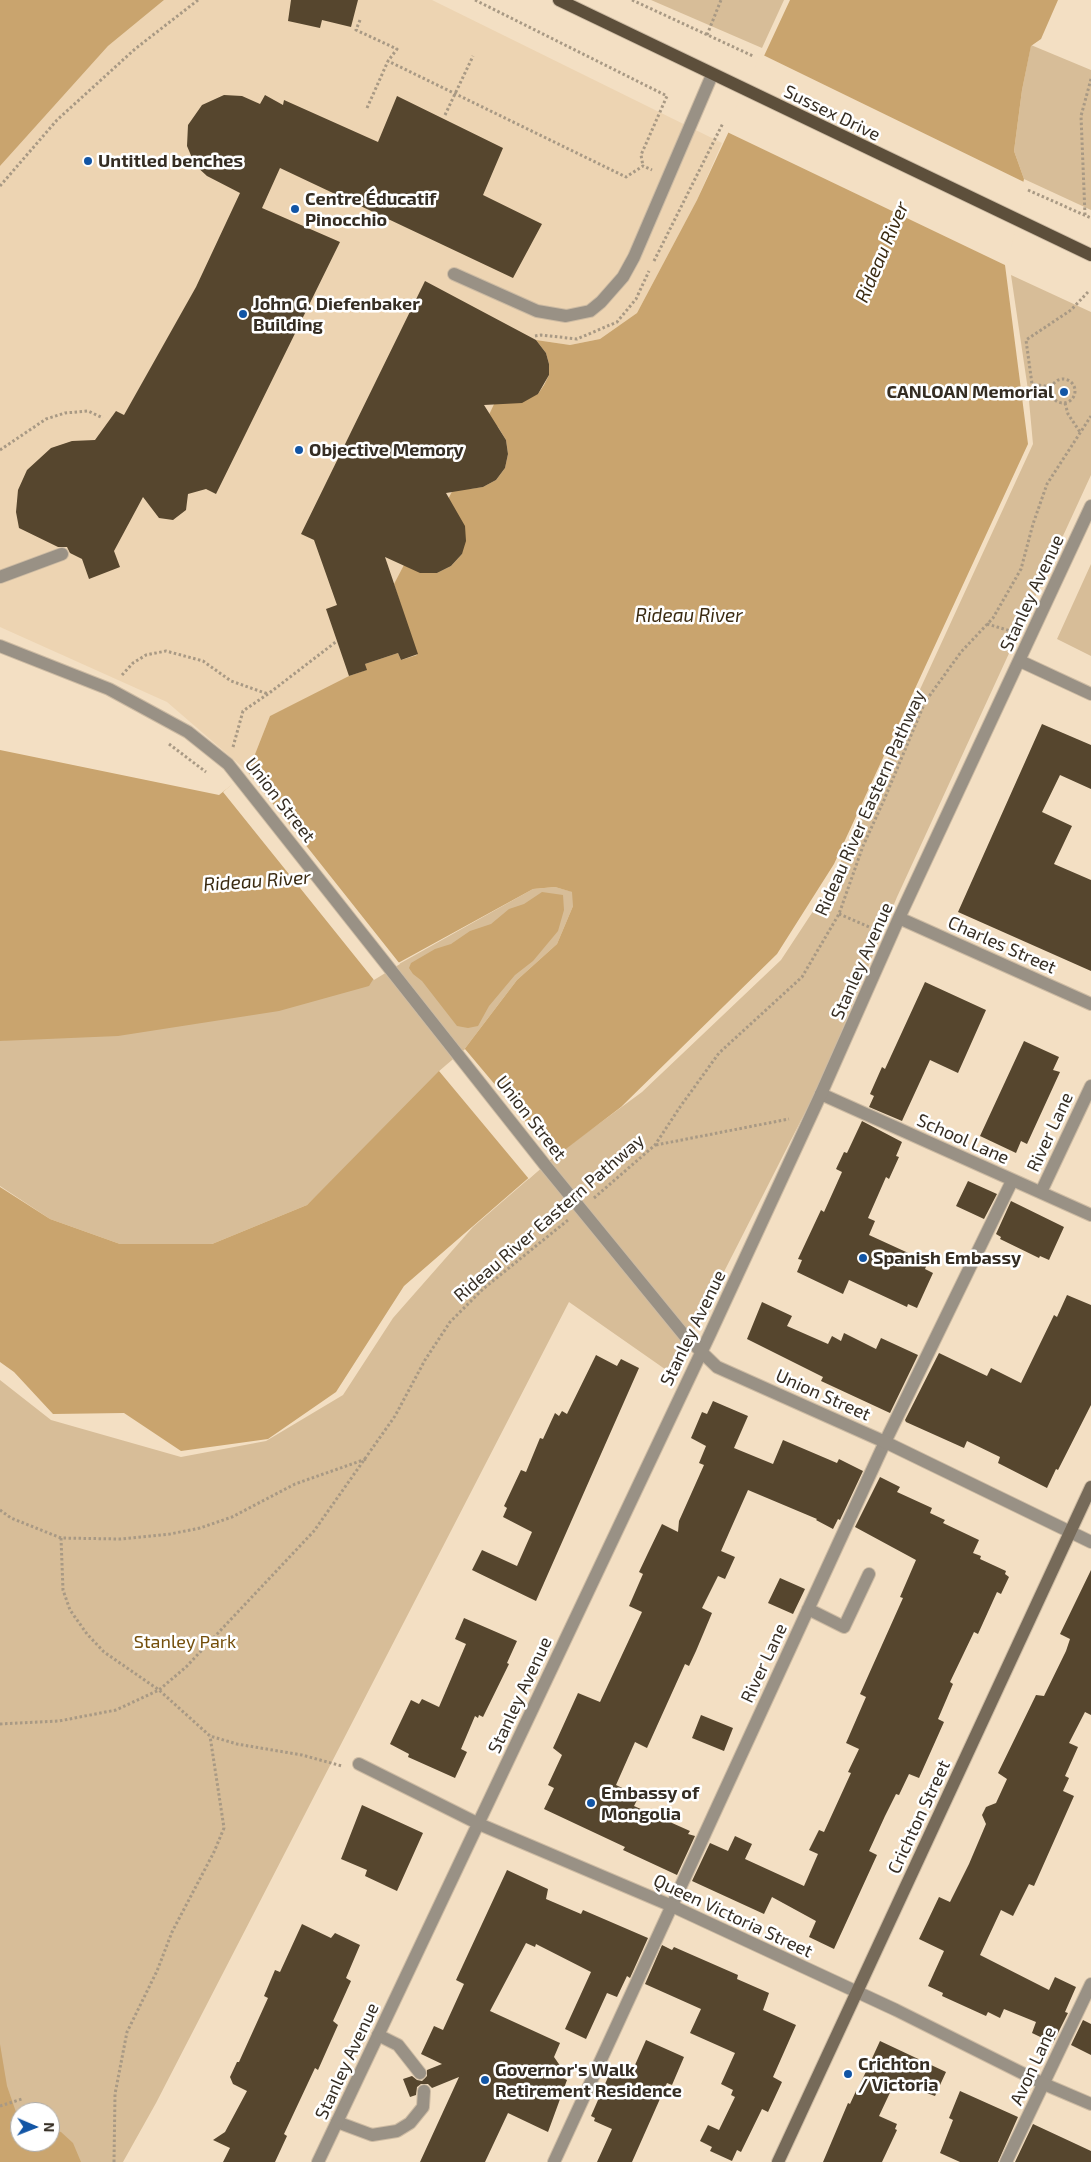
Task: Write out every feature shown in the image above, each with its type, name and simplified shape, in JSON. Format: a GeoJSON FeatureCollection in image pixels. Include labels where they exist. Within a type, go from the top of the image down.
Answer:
{"type":"FeatureCollection","features":[{"type":"Feature","properties":{"kind":"main road","name":"Sussex Drive"},"geometry":{"type":"LineString","coordinates":[[559,0],[1091,256]]}},
{"type":"Feature","properties":{"kind":"street"},"geometry":{"type":"LineString","coordinates":[[454,274],[537,311],[566,316],[590,311],[601,302],[623,277],[669,177],[712,75]]}},
{"type":"Feature","properties":{"kind":"street","name":"Stanley Avenue"},"geometry":{"type":"LineString","coordinates":[[318,2162],[822,1094],[899,918],[1091,506]]}},
{"type":"Feature","properties":{"kind":"street"},"geometry":{"type":"LineString","coordinates":[[0,577],[62,554]]}},
{"type":"Feature","properties":{"kind":"street","name":"Union Street"},"geometry":{"type":"LineString","coordinates":[[0,646],[109,689],[188,732],[228,764],[545,1165],[684,1335],[701,1352],[727,1372],[885,1442],[1091,1542]]}},
{"type":"Feature","properties":{"kind":"street"},"geometry":{"type":"LineString","coordinates":[[1020,661],[1091,694]]}},
{"type":"Feature","properties":{"kind":"street","name":"Charles Street"},"geometry":{"type":"LineString","coordinates":[[899,918],[1091,1004]]}},
{"type":"Feature","properties":{"kind":"street","name":"River Lane"},"geometry":{"type":"LineString","coordinates":[[1041,1192],[1091,1086]]}},
{"type":"Feature","properties":{"kind":"street","name":"School Lane"},"geometry":{"type":"LineString","coordinates":[[822,1094],[1091,1215]]}},
{"type":"Feature","properties":{"kind":"street","name":"River Lane"},"geometry":{"type":"LineString","coordinates":[[554,2162],[885,1442],[1012,1181]]}},
{"type":"Feature","properties":{"kind":"street","name":"Crichton Street"},"geometry":{"type":"LineString","coordinates":[[778,2162],[1091,1487]]}},
{"type":"Feature","properties":{"kind":"street"},"geometry":{"type":"LineString","coordinates":[[808,1610],[844,1627],[869,1574]]}},
{"type":"Feature","properties":{"kind":"street","name":"Queen Victoria Street"},"geometry":{"type":"LineString","coordinates":[[359,1764],[479,1824],[672,1906],[1044,2084],[1091,2104]]}},
{"type":"Feature","properties":{"kind":"street","name":"Avon Lane"},"geometry":{"type":"LineString","coordinates":[[1006,2162],[1091,1984]]}},
{"type":"Feature","properties":{"kind":"street"},"geometry":{"type":"LineString","coordinates":[[378,2035],[398,2045],[420,2073]]}},
{"type":"Feature","properties":{"kind":"street"},"geometry":{"type":"LineString","coordinates":[[337,2122],[372,2135],[396,2131],[410,2123],[422,2107],[424,2091]]}},
{"type":"Feature","properties":{"kind":"path"},"geometry":{"type":"LineString","coordinates":[[0,186],[52,126],[76,102],[160,28],[198,0]]}},
{"type":"Feature","properties":{"kind":"path"},"geometry":{"type":"LineString","coordinates":[[476,0],[668,96],[641,155],[643,166]]}},
{"type":"Feature","properties":{"kind":"path"},"geometry":{"type":"LineString","coordinates":[[632,0],[753,56]]}},
{"type":"Feature","properties":{"kind":"path"},"geometry":{"type":"LineString","coordinates":[[706,35],[721,0]]}},
{"type":"Feature","properties":{"kind":"path"},"geometry":{"type":"LineString","coordinates":[[360,20],[356,30],[397,49],[388,61],[368,108]]}},
{"type":"Feature","properties":{"kind":"path"},"geometry":{"type":"LineString","coordinates":[[445,115],[473,56]]}},
{"type":"Feature","properties":{"kind":"path"},"geometry":{"type":"LineString","coordinates":[[388,61],[626,176],[643,166]]}},
{"type":"Feature","properties":{"kind":"path"},"geometry":{"type":"LineString","coordinates":[[1085,215],[1080,116],[1091,79]]}},
{"type":"Feature","properties":{"kind":"path"},"geometry":{"type":"LineString","coordinates":[[643,166],[669,177]]}},
{"type":"Feature","properties":{"kind":"path"},"geometry":{"type":"LineString","coordinates":[[1028,190],[1091,218]]}},
{"type":"Feature","properties":{"kind":"path"},"geometry":{"type":"LineString","coordinates":[[1051,387],[1032,384],[1026,340],[1071,310],[1088,292]]}},
{"type":"Feature","properties":{"kind":"path"},"geometry":{"type":"LineString","coordinates":[[1051,387],[1060,379],[1067,380],[1074,385],[1074,396],[1065,403]]}},
{"type":"Feature","properties":{"kind":"path"},"geometry":{"type":"LineString","coordinates":[[1051,387],[1054,399],[1065,403]]}},
{"type":"Feature","properties":{"kind":"path"},"geometry":{"type":"LineString","coordinates":[[1065,403],[1068,414],[1080,432]]}},
{"type":"Feature","properties":{"kind":"path"},"geometry":{"type":"LineString","coordinates":[[0,450],[46,419],[65,413],[88,412],[103,418]]}},
{"type":"Feature","properties":{"kind":"path","name":"Rideau River Eastern Pathway"},"geometry":{"type":"LineString","coordinates":[[0,1724],[82,1718],[116,1710],[159,1690],[186,1668],[314,1531],[367,1459],[395,1416],[426,1360],[450,1322],[483,1289],[581,1209],[655,1145],[680,1106],[719,1053],[802,977],[839,914],[863,846],[925,702],[961,652],[988,624],[1021,569],[1033,524],[1047,484],[1091,416]]}},
{"type":"Feature","properties":{"kind":"path"},"geometry":{"type":"LineString","coordinates":[[988,624],[1015,632]]}},
{"type":"Feature","properties":{"kind":"path"},"geometry":{"type":"LineString","coordinates":[[228,764],[242,711],[268,694],[337,641]]}},
{"type":"Feature","properties":{"kind":"path"},"geometry":{"type":"LineString","coordinates":[[109,689],[133,663],[146,655],[166,652],[203,661],[231,681],[268,694]]}},
{"type":"Feature","properties":{"kind":"path"},"geometry":{"type":"LineString","coordinates":[[163,740],[208,774]]}},
{"type":"Feature","properties":{"kind":"path"},"geometry":{"type":"LineString","coordinates":[[839,914],[874,930]]}},
{"type":"Feature","properties":{"kind":"path"},"geometry":{"type":"LineString","coordinates":[[655,1145],[812,1114]]}},
{"type":"Feature","properties":{"kind":"path"},"geometry":{"type":"LineString","coordinates":[[0,1510],[11,1518],[61,1538],[121,1539],[170,1534],[200,1528],[232,1517],[295,1484],[367,1459]]}},
{"type":"Feature","properties":{"kind":"path"},"geometry":{"type":"LineString","coordinates":[[61,1538],[63,1590],[70,1610],[87,1634],[104,1652],[159,1690],[210,1736],[237,1744],[302,1755],[347,1768],[359,1764]]}},
{"type":"Feature","properties":{"kind":"path"},"geometry":{"type":"LineString","coordinates":[[114,2162],[112,2152],[115,2094],[127,2032],[157,1971],[172,1932],[214,1852],[224,1828],[210,1736]]}},
{"type":"Feature","properties":{"kind":"path"},"geometry":{"type":"LineString","coordinates":[[0,2106],[22,2100]]}},
{"type":"Feature","properties":{"kind":"shaded area"},"geometry":{"type":"Polygon","coordinates":[[[164,0],[432,0],[722,143],[697,200],[637,313],[600,339],[570,345],[536,340],[546,353],[549,375],[538,394],[498,427],[506,440],[508,454],[505,468],[496,480],[483,487],[469,489],[462,554],[451,566],[437,573],[418,654],[401,660],[398,653],[270,716],[248,772],[167,702],[0,627],[0,166],[108,46],[164,0]]]}},
{"type":"Feature","properties":{"kind":"shaded area"},"geometry":{"type":"Polygon","coordinates":[[[542,892],[563,895],[564,910],[558,931],[533,961],[515,975],[489,1006],[478,1026],[468,1028],[457,1026],[422,981],[413,974],[409,968],[411,963],[435,949],[451,944],[470,931],[491,924],[509,909],[524,904],[542,892]]]}},
{"type":"Feature","properties":{"kind":"shaded area"},"geometry":{"type":"Polygon","coordinates":[[[0,2044],[7,2086],[13,2102],[10,2102],[10,2152],[60,2152],[60,2132],[73,2143],[81,2162],[0,2162],[0,2044]]]}},
{"type":"Feature","properties":{"kind":"green space"},"geometry":{"type":"Polygon","coordinates":[[[651,0],[784,0],[762,48],[651,0]]]}},
{"type":"Feature","properties":{"kind":"green space"},"geometry":{"type":"Polygon","coordinates":[[[1031,45],[1091,70],[1091,210],[1024,179],[1014,151],[1022,90],[1031,45]]]}},
{"type":"Feature","properties":{"kind":"green space","name":"Stanley Park"},"geometry":{"type":"Polygon","coordinates":[[[1011,275],[1091,312],[1091,475],[897,897],[821,1081],[672,1374],[569,1302],[156,2103],[123,2162],[0,2162],[0,1380],[51,1420],[181,1457],[266,1441],[343,1395],[393,1318],[473,1227],[555,1156],[642,1092],[781,960],[829,887],[1033,444],[1028,390],[1011,275]]]}},
{"type":"Feature","properties":{"kind":"green space"},"geometry":{"type":"Polygon","coordinates":[[[1091,564],[1091,656],[1057,639],[1091,564]]]}},
{"type":"Feature","properties":{"kind":"green space"},"geometry":{"type":"Polygon","coordinates":[[[555,887],[573,892],[573,906],[557,944],[517,980],[460,1055],[307,1205],[212,1244],[120,1244],[50,1219],[0,1186],[0,1041],[374,978],[533,889],[555,887]]]}},
{"type":"Feature","properties":{"kind":"water"},"geometry":{"type":"Polygon","coordinates":[[[0,0],[164,0],[108,46],[0,166],[0,0]]]}},
{"type":"Feature","properties":{"kind":"water","name":"Rideau River"},"geometry":{"type":"Polygon","coordinates":[[[790,0],[1058,0],[1041,39],[1031,46],[1022,90],[1014,151],[1024,179],[1005,265],[1028,444],[834,864],[777,954],[621,1107],[533,1174],[404,1286],[336,1392],[268,1439],[181,1451],[124,1413],[53,1414],[14,1372],[0,1362],[0,1187],[50,1219],[120,1244],[212,1244],[307,1205],[439,1071],[460,1055],[517,980],[557,944],[573,906],[572,892],[555,887],[533,889],[389,968],[374,978],[369,986],[279,1011],[118,1036],[0,1041],[0,750],[219,795],[248,772],[270,716],[349,676],[366,670],[365,664],[398,653],[401,660],[417,655],[394,584],[404,565],[437,573],[451,566],[462,554],[446,503],[455,486],[469,489],[483,487],[496,480],[505,468],[508,454],[506,440],[498,427],[487,419],[496,400],[538,394],[544,385],[549,375],[549,364],[546,353],[536,340],[570,345],[600,339],[637,313],[697,200],[790,0]]]}},
{"type":"Feature","properties":{"kind":"pier"},"geometry":{"type":"Polygon","coordinates":[[[761,54],[1026,183],[1007,266],[725,131],[761,54]]]}},
{"type":"Feature","properties":{"kind":"pier"},"geometry":{"type":"Polygon","coordinates":[[[247,771],[400,964],[374,980],[223,792],[247,771]]]}},
{"type":"Feature","properties":{"kind":"pier"},"geometry":{"type":"Polygon","coordinates":[[[465,1049],[555,1156],[529,1179],[439,1071],[465,1049]]]}},
{"type":"Feature","properties":{"kind":"building"},"geometry":{"type":"Polygon","coordinates":[[[291,0],[358,0],[351,27],[322,20],[320,28],[288,21],[291,0]]]}},
{"type":"Feature","properties":{"kind":"building","name":"John G. Diefenbaker Building"},"geometry":{"type":"Polygon","coordinates":[[[224,95],[242,96],[260,104],[265,95],[283,105],[284,100],[378,142],[397,96],[503,148],[483,195],[542,224],[513,278],[280,168],[262,208],[340,242],[216,494],[206,489],[188,494],[186,510],[173,520],[159,518],[143,497],[114,551],[120,567],[89,579],[82,559],[70,553],[67,547],[58,547],[19,528],[16,512],[18,490],[27,470],[51,448],[72,441],[95,440],[116,411],[124,415],[196,287],[240,193],[207,176],[195,165],[187,146],[188,125],[202,105],[224,95]]]}},
{"type":"Feature","properties":{"kind":"building"},"geometry":{"type":"Polygon","coordinates":[[[425,281],[536,340],[546,353],[549,375],[538,394],[522,403],[484,405],[506,440],[508,454],[505,468],[496,480],[483,487],[446,493],[465,526],[466,541],[462,554],[451,566],[437,573],[420,573],[385,557],[418,654],[401,660],[398,653],[365,664],[367,670],[349,676],[326,609],[337,605],[314,540],[301,534],[425,281]]]}},
{"type":"Feature","properties":{"kind":"building"},"geometry":{"type":"Polygon","coordinates":[[[1042,724],[1091,745],[1091,789],[1060,775],[1042,812],[1072,826],[1054,864],[1091,880],[1091,971],[958,912],[1042,724]]]}},
{"type":"Feature","properties":{"kind":"building"},"geometry":{"type":"Polygon","coordinates":[[[925,982],[986,1010],[958,1073],[930,1060],[902,1121],[869,1107],[874,1096],[870,1094],[882,1067],[885,1069],[925,982]]]}},
{"type":"Feature","properties":{"kind":"building"},"geometry":{"type":"Polygon","coordinates":[[[1024,1041],[1059,1057],[1053,1070],[1060,1072],[1027,1144],[1021,1141],[1016,1153],[980,1136],[1024,1041]]]}},
{"type":"Feature","properties":{"kind":"building"},"geometry":{"type":"Polygon","coordinates":[[[862,1121],[902,1142],[896,1156],[899,1157],[889,1179],[886,1177],[868,1218],[875,1221],[869,1235],[928,1262],[925,1269],[933,1273],[917,1308],[908,1304],[907,1307],[849,1280],[843,1294],[797,1272],[802,1260],[798,1259],[821,1210],[824,1212],[842,1172],[836,1169],[844,1152],[847,1153],[862,1121]]]}},
{"type":"Feature","properties":{"kind":"building"},"geometry":{"type":"Polygon","coordinates":[[[968,1181],[997,1194],[984,1219],[956,1206],[968,1181]]]}},
{"type":"Feature","properties":{"kind":"building"},"geometry":{"type":"Polygon","coordinates":[[[1011,1201],[1064,1227],[1049,1260],[1040,1256],[1039,1258],[1000,1239],[1001,1237],[996,1234],[1011,1201]]]}},
{"type":"Feature","properties":{"kind":"building"},"geometry":{"type":"Polygon","coordinates":[[[1067,1295],[1091,1305],[1091,1405],[1047,1488],[998,1463],[1000,1457],[967,1441],[964,1448],[906,1422],[905,1420],[939,1353],[987,1376],[991,1368],[1021,1383],[1054,1315],[1057,1317],[1067,1295]]]}},
{"type":"Feature","properties":{"kind":"building"},"geometry":{"type":"Polygon","coordinates":[[[762,1302],[792,1316],[787,1326],[828,1344],[832,1336],[841,1341],[844,1333],[876,1349],[881,1338],[918,1355],[890,1413],[821,1381],[823,1377],[747,1339],[762,1302]]]}},
{"type":"Feature","properties":{"kind":"building"},"geometry":{"type":"Polygon","coordinates":[[[596,1355],[617,1366],[621,1359],[639,1368],[536,1601],[472,1570],[482,1550],[517,1566],[532,1532],[503,1517],[507,1508],[504,1506],[521,1470],[526,1472],[540,1438],[543,1439],[555,1413],[559,1416],[562,1411],[567,1414],[596,1355]]]}},
{"type":"Feature","properties":{"kind":"building"},"geometry":{"type":"Polygon","coordinates":[[[713,1401],[748,1416],[734,1448],[773,1464],[783,1440],[837,1463],[839,1459],[863,1471],[840,1520],[838,1519],[833,1529],[817,1519],[748,1490],[721,1551],[735,1557],[725,1579],[718,1576],[702,1608],[712,1613],[696,1651],[689,1666],[685,1664],[647,1748],[635,1742],[616,1785],[639,1796],[634,1806],[690,1831],[688,1834],[695,1836],[677,1875],[623,1850],[625,1847],[544,1809],[554,1788],[548,1785],[562,1755],[553,1748],[578,1693],[600,1702],[642,1612],[629,1606],[643,1574],[639,1572],[662,1524],[678,1532],[679,1521],[704,1465],[699,1463],[706,1446],[691,1438],[702,1412],[707,1414],[713,1401]]]}},
{"type":"Feature","properties":{"kind":"building"},"geometry":{"type":"Polygon","coordinates":[[[880,1477],[900,1487],[897,1492],[932,1508],[930,1513],[945,1520],[943,1523],[979,1540],[973,1553],[981,1556],[980,1559],[1006,1571],[1005,1574],[1009,1577],[1001,1594],[997,1592],[978,1634],[974,1632],[950,1682],[953,1684],[938,1719],[944,1722],[919,1778],[909,1774],[899,1795],[896,1794],[885,1816],[869,1851],[877,1855],[834,1949],[809,1937],[816,1921],[772,1897],[764,1914],[692,1881],[710,1843],[728,1851],[735,1836],[752,1844],[745,1859],[804,1886],[818,1854],[809,1850],[819,1830],[824,1832],[851,1773],[848,1772],[859,1749],[846,1743],[866,1697],[860,1694],[903,1598],[900,1597],[916,1560],[855,1527],[880,1477]]]}},
{"type":"Feature","properties":{"kind":"building"},"geometry":{"type":"Polygon","coordinates":[[[1091,1570],[1091,1715],[1085,1712],[1069,1743],[1078,1747],[1065,1776],[1069,1778],[1063,1791],[1074,1796],[1034,1886],[1029,1884],[1013,1916],[1001,1910],[980,1955],[1049,1990],[1055,1977],[1076,1987],[1065,2012],[1068,2013],[1053,2043],[1032,2033],[1036,2022],[1004,2009],[1000,2018],[988,2012],[986,2016],[942,1996],[943,1993],[928,1986],[944,1951],[919,1939],[939,1897],[950,1902],[969,1864],[986,1824],[982,1815],[986,1807],[996,1803],[1007,1779],[998,1773],[1036,1695],[1044,1696],[1066,1651],[1070,1639],[1060,1634],[1091,1570]]]}},
{"type":"Feature","properties":{"kind":"building"},"geometry":{"type":"Polygon","coordinates":[[[780,1578],[805,1589],[793,1614],[768,1603],[780,1578]]]}},
{"type":"Feature","properties":{"kind":"building"},"geometry":{"type":"Polygon","coordinates":[[[464,1618],[517,1641],[507,1663],[509,1664],[483,1717],[479,1715],[478,1718],[475,1716],[461,1749],[467,1752],[455,1778],[408,1757],[409,1754],[390,1744],[411,1700],[419,1704],[422,1699],[439,1707],[466,1644],[455,1639],[464,1618]]]}},
{"type":"Feature","properties":{"kind":"building"},"geometry":{"type":"Polygon","coordinates":[[[701,1715],[733,1728],[724,1751],[692,1738],[701,1715]]]}},
{"type":"Feature","properties":{"kind":"building"},"geometry":{"type":"Polygon","coordinates":[[[362,1805],[423,1833],[397,1891],[365,1876],[367,1870],[341,1859],[362,1805]]]}},
{"type":"Feature","properties":{"kind":"building"},"geometry":{"type":"Polygon","coordinates":[[[507,1870],[548,1889],[546,1899],[581,1914],[583,1910],[648,1938],[630,1978],[627,1976],[617,1997],[607,1993],[586,2039],[565,2029],[591,1972],[536,1944],[535,1947],[526,1943],[490,2011],[560,2043],[554,2057],[561,2067],[559,2076],[567,2080],[548,2132],[508,2113],[485,2162],[420,2162],[459,2077],[432,2088],[428,2084],[421,2084],[417,2087],[416,2095],[410,2097],[403,2079],[412,2076],[422,2081],[427,2076],[427,2070],[442,2064],[421,2054],[434,2026],[443,2030],[464,1984],[456,1980],[507,1870]]]}},
{"type":"Feature","properties":{"kind":"building"},"geometry":{"type":"Polygon","coordinates":[[[302,1924],[331,1938],[335,1933],[360,1945],[346,1978],[351,1981],[333,2021],[338,2025],[318,2070],[315,2068],[284,2134],[287,2136],[275,2162],[223,2162],[230,2148],[213,2140],[225,2132],[247,2091],[233,2084],[230,2077],[237,2062],[239,2062],[268,1998],[264,1996],[275,1970],[280,1972],[302,1924]]]}},
{"type":"Feature","properties":{"kind":"building"},"geometry":{"type":"Polygon","coordinates":[[[662,1945],[672,1950],[674,1947],[738,1975],[737,1979],[769,1993],[763,2010],[796,2025],[773,2077],[782,2082],[768,2112],[762,2109],[741,2152],[737,2150],[732,2161],[710,2151],[712,2147],[700,2141],[708,2125],[719,2130],[735,2097],[731,2095],[733,2090],[721,2084],[735,2053],[690,2033],[701,2009],[645,1984],[662,1945]]]}},
{"type":"Feature","properties":{"kind":"building"},"geometry":{"type":"Polygon","coordinates":[[[1083,2020],[1091,2024],[1091,2055],[1071,2045],[1083,2020]]]}},
{"type":"Feature","properties":{"kind":"building"},"geometry":{"type":"Polygon","coordinates":[[[646,2040],[684,2057],[672,2085],[667,2083],[632,2162],[597,2162],[612,2129],[594,2121],[595,2118],[591,2116],[612,2068],[631,2074],[646,2040]]]}},
{"type":"Feature","properties":{"kind":"building"},"geometry":{"type":"Polygon","coordinates":[[[880,2041],[946,2072],[935,2096],[895,2082],[879,2116],[897,2124],[895,2129],[897,2130],[882,2162],[823,2162],[848,2103],[850,2104],[857,2091],[880,2041]]]}},
{"type":"Feature","properties":{"kind":"building"},"geometry":{"type":"Polygon","coordinates":[[[960,2091],[1018,2117],[998,2162],[960,2162],[940,2153],[953,2120],[949,2118],[960,2091]]]}},
{"type":"Feature","properties":{"kind":"building"},"geometry":{"type":"Polygon","coordinates":[[[1033,2124],[1091,2151],[1091,2162],[1015,2162],[1033,2124]]]}},
{"type":"Feature","properties":{"kind":"place","name":"Untitled benches"},"geometry":{"type":"Point","coordinates":[88,161]}},
{"type":"Feature","properties":{"kind":"place","name":"Centre Éducatif Pinocchio"},"geometry":{"type":"Point","coordinates":[295,209]}},
{"type":"Feature","properties":{"kind":"place","name":"John G. Diefenbaker Building"},"geometry":{"type":"Point","coordinates":[243,314]}},
{"type":"Feature","properties":{"kind":"place","name":"CANLOAN Memorial"},"geometry":{"type":"Point","coordinates":[1064,392]}},
{"type":"Feature","properties":{"kind":"place","name":"Objective Memory"},"geometry":{"type":"Point","coordinates":[299,450]}},
{"type":"Feature","properties":{"kind":"place","name":"Spanish Embassy"},"geometry":{"type":"Point","coordinates":[863,1258]}},
{"type":"Feature","properties":{"kind":"place","name":"Embassy of Mongolia"},"geometry":{"type":"Point","coordinates":[591,1803]}},
{"type":"Feature","properties":{"kind":"place","name":"Crichton / Victoria"},"geometry":{"type":"Point","coordinates":[848,2074]}},
{"type":"Feature","properties":{"kind":"place","name":"Governor's Walk Retirement Residence"},"geometry":{"type":"Point","coordinates":[485,2080]}}]}
